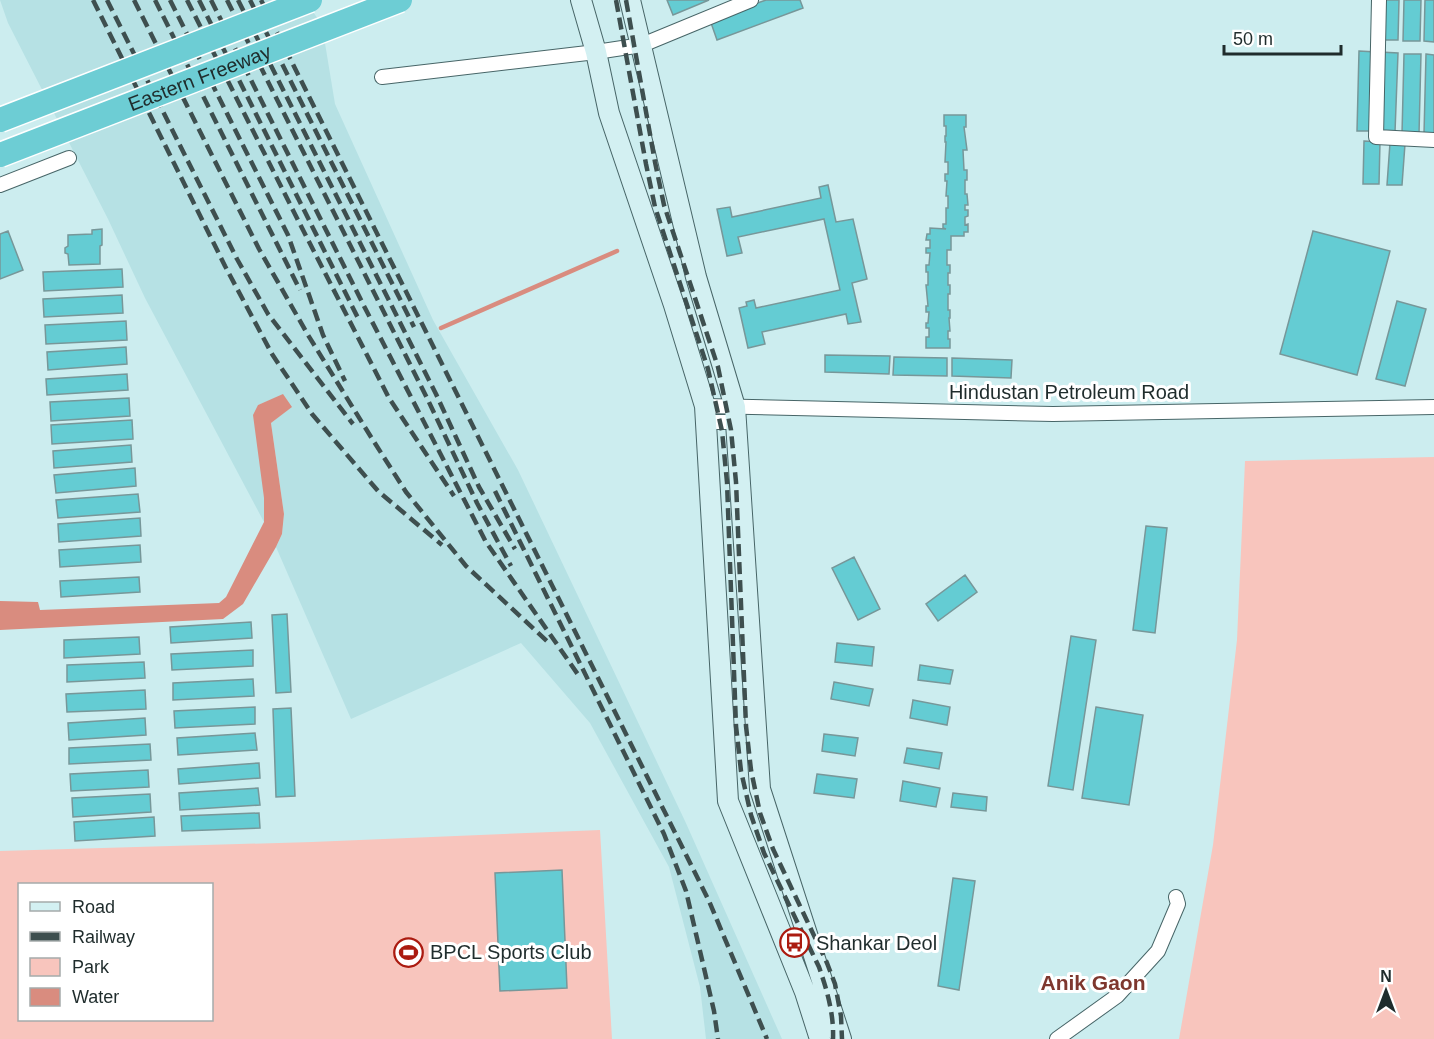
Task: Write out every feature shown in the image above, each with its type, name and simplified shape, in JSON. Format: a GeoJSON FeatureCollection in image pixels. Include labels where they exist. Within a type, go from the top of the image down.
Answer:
{"type":"FeatureCollection","features":[{"type":"Feature","properties":{"kind":"highway","name":"Eastern Freeway"},"geometry":{"type":"LineString","coordinates":[[0,120],[310,0]]}},
{"type":"Feature","properties":{"kind":"highway","name":"Eastern Freeway"},"geometry":{"type":"LineString","coordinates":[[0,155],[400,0]]}},
{"type":"Feature","properties":{"kind":"main road"},"geometry":{"type":"LineString","coordinates":[[581,0],[596,51],[609,113],[674,305],[705,414],[728,801],[805,992],[820,1039]]}},
{"type":"Feature","properties":{"kind":"main road"},"geometry":{"type":"LineString","coordinates":[[630,0],[696,277],[736,414],[760,789],[841,1039]]}},
{"type":"Feature","properties":{"kind":"street"},"geometry":{"type":"LineString","coordinates":[[382,77],[642,45],[751,0]]}},
{"type":"Feature","properties":{"kind":"street"},"geometry":{"type":"LineString","coordinates":[[1379,0],[1376,137],[1434,140]]}},
{"type":"Feature","properties":{"kind":"street"},"geometry":{"type":"LineString","coordinates":[[0,185],[69,158]]}},
{"type":"Feature","properties":{"kind":"street","name":"Hindustan Petroleum Road"},"geometry":{"type":"LineString","coordinates":[[705,414],[1053,414],[1434,406]]}},
{"type":"Feature","properties":{"kind":"street"},"geometry":{"type":"LineString","coordinates":[[1057,1039],[1117,996],[1158,951],[1178,904],[1176,897]]}},
{"type":"Feature","properties":{"kind":"shaded area"},"geometry":{"type":"Polygon","coordinates":[[[0,0],[305,0],[322,25],[335,104],[433,320],[518,470],[685,821],[782,1039],[706,1039],[700,987],[669,867],[590,723],[521,643],[351,719],[276,547],[282,534],[284,514],[271,423],[291,407],[283,395],[258,405],[264,522],[145,298],[108,219],[8,23],[0,0]]]}},
{"type":"Feature","properties":{"kind":"green space"},"geometry":{"type":"Polygon","coordinates":[[[1434,457],[1434,1039],[1179,1039],[1213,845],[1237,640],[1245,461],[1434,457]]]}},
{"type":"Feature","properties":{"kind":"green space","name":"BPCL Sports Club"},"geometry":{"type":"Polygon","coordinates":[[[600,830],[612,1039],[0,1039],[0,851],[312,842],[600,830]]]}},
{"type":"Feature","properties":{"kind":"water"},"geometry":{"type":"Polygon","coordinates":[[[283,394],[292,407],[271,423],[284,514],[282,534],[243,604],[223,619],[0,630],[0,601],[38,602],[40,610],[219,603],[226,597],[264,522],[264,498],[253,415],[258,405],[283,394]]]}},
{"type":"Feature","properties":{"kind":"building"},"geometry":{"type":"Polygon","coordinates":[[[667,0],[709,0],[673,15],[667,0]]]}},
{"type":"Feature","properties":{"kind":"building"},"geometry":{"type":"Polygon","coordinates":[[[766,0],[800,0],[803,8],[717,40],[710,20],[766,0]]]}},
{"type":"Feature","properties":{"kind":"building"},"geometry":{"type":"Polygon","coordinates":[[[1382,0],[1399,0],[1398,40],[1381,40],[1382,0]]]}},
{"type":"Feature","properties":{"kind":"building"},"geometry":{"type":"Polygon","coordinates":[[[1404,0],[1421,0],[1420,41],[1403,41],[1404,0]]]}},
{"type":"Feature","properties":{"kind":"building"},"geometry":{"type":"Polygon","coordinates":[[[1425,0],[1434,0],[1434,42],[1424,41],[1425,0]]]}},
{"type":"Feature","properties":{"kind":"building"},"geometry":{"type":"Polygon","coordinates":[[[1359,51],[1376,52],[1374,131],[1357,131],[1359,51]]]}},
{"type":"Feature","properties":{"kind":"building"},"geometry":{"type":"Polygon","coordinates":[[[1380,52],[1398,53],[1395,132],[1378,132],[1380,52]]]}},
{"type":"Feature","properties":{"kind":"building"},"geometry":{"type":"Polygon","coordinates":[[[1404,54],[1421,54],[1419,134],[1402,134],[1404,54]]]}},
{"type":"Feature","properties":{"kind":"building"},"geometry":{"type":"Polygon","coordinates":[[[1426,54],[1434,55],[1434,134],[1424,134],[1426,54]]]}},
{"type":"Feature","properties":{"kind":"building"},"geometry":{"type":"Polygon","coordinates":[[[944,115],[966,115],[966,127],[964,127],[967,150],[963,150],[964,170],[967,170],[965,194],[967,194],[968,205],[965,205],[965,210],[968,210],[968,216],[965,217],[965,225],[968,224],[968,232],[964,232],[964,236],[951,236],[951,250],[947,250],[947,265],[950,265],[948,339],[950,339],[950,348],[926,348],[929,328],[926,328],[926,323],[928,323],[929,312],[926,312],[928,272],[926,272],[926,265],[929,265],[930,253],[926,253],[926,248],[930,248],[930,240],[926,240],[927,234],[930,234],[930,228],[946,229],[943,228],[943,224],[946,224],[946,208],[948,208],[945,174],[948,174],[948,162],[945,162],[944,115]]]}},
{"type":"Feature","properties":{"kind":"building"},"geometry":{"type":"Polygon","coordinates":[[[1364,141],[1380,142],[1379,184],[1363,184],[1364,141]]]}},
{"type":"Feature","properties":{"kind":"building"},"geometry":{"type":"Polygon","coordinates":[[[1390,143],[1405,144],[1402,185],[1387,185],[1390,143]]]}},
{"type":"Feature","properties":{"kind":"building"},"geometry":{"type":"Polygon","coordinates":[[[828,185],[836,222],[853,219],[867,279],[852,283],[861,322],[848,324],[846,314],[762,332],[765,344],[748,348],[739,308],[747,306],[746,302],[754,300],[756,308],[840,290],[824,219],[738,237],[742,253],[727,256],[717,209],[730,207],[732,217],[821,198],[819,187],[828,185]]]}},
{"type":"Feature","properties":{"kind":"building"},"geometry":{"type":"Polygon","coordinates":[[[102,229],[100,264],[69,265],[68,254],[65,253],[65,248],[68,246],[68,235],[92,234],[92,230],[102,229]]]}},
{"type":"Feature","properties":{"kind":"building"},"geometry":{"type":"Polygon","coordinates":[[[8,231],[23,270],[0,279],[0,234],[8,231]]]}},
{"type":"Feature","properties":{"kind":"building"},"geometry":{"type":"Polygon","coordinates":[[[1313,231],[1390,251],[1357,375],[1280,354],[1313,231]]]}},
{"type":"Feature","properties":{"kind":"building"},"geometry":{"type":"Polygon","coordinates":[[[122,269],[123,287],[44,291],[43,272],[122,269]]]}},
{"type":"Feature","properties":{"kind":"building"},"geometry":{"type":"Polygon","coordinates":[[[122,295],[123,313],[44,317],[43,299],[122,295]]]}},
{"type":"Feature","properties":{"kind":"building"},"geometry":{"type":"Polygon","coordinates":[[[1397,301],[1426,309],[1405,386],[1376,379],[1397,301]]]}},
{"type":"Feature","properties":{"kind":"building"},"geometry":{"type":"Polygon","coordinates":[[[126,321],[127,340],[46,344],[45,325],[126,321]]]}},
{"type":"Feature","properties":{"kind":"building"},"geometry":{"type":"Polygon","coordinates":[[[126,347],[127,364],[48,370],[47,352],[126,347]]]}},
{"type":"Feature","properties":{"kind":"building"},"geometry":{"type":"Polygon","coordinates":[[[825,355],[890,356],[889,374],[825,372],[825,355]]]}},
{"type":"Feature","properties":{"kind":"building"},"geometry":{"type":"Polygon","coordinates":[[[894,357],[947,358],[947,376],[893,375],[894,357]]]}},
{"type":"Feature","properties":{"kind":"building"},"geometry":{"type":"Polygon","coordinates":[[[952,358],[1012,360],[1011,378],[952,376],[952,358]]]}},
{"type":"Feature","properties":{"kind":"building"},"geometry":{"type":"Polygon","coordinates":[[[127,374],[128,390],[47,395],[46,379],[127,374]]]}},
{"type":"Feature","properties":{"kind":"building"},"geometry":{"type":"Polygon","coordinates":[[[129,398],[130,416],[51,421],[50,402],[129,398]]]}},
{"type":"Feature","properties":{"kind":"building"},"geometry":{"type":"Polygon","coordinates":[[[132,420],[133,439],[52,444],[51,425],[132,420]]]}},
{"type":"Feature","properties":{"kind":"building"},"geometry":{"type":"Polygon","coordinates":[[[131,445],[132,462],[54,468],[53,451],[131,445]]]}},
{"type":"Feature","properties":{"kind":"building"},"geometry":{"type":"Polygon","coordinates":[[[135,468],[136,486],[56,493],[54,475],[135,468]]]}},
{"type":"Feature","properties":{"kind":"building"},"geometry":{"type":"Polygon","coordinates":[[[138,494],[140,512],[58,518],[56,500],[138,494]]]}},
{"type":"Feature","properties":{"kind":"building"},"geometry":{"type":"Polygon","coordinates":[[[140,518],[141,536],[59,542],[58,524],[140,518]]]}},
{"type":"Feature","properties":{"kind":"building"},"geometry":{"type":"Polygon","coordinates":[[[1146,526],[1167,528],[1155,633],[1133,630],[1146,526]]]}},
{"type":"Feature","properties":{"kind":"building"},"geometry":{"type":"Polygon","coordinates":[[[140,545],[141,562],[60,567],[59,550],[140,545]]]}},
{"type":"Feature","properties":{"kind":"building"},"geometry":{"type":"Polygon","coordinates":[[[854,557],[880,609],[858,620],[832,568],[854,557]]]}},
{"type":"Feature","properties":{"kind":"building"},"geometry":{"type":"Polygon","coordinates":[[[965,575],[977,592],[938,621],[926,604],[965,575]]]}},
{"type":"Feature","properties":{"kind":"building"},"geometry":{"type":"Polygon","coordinates":[[[139,577],[140,592],[61,597],[60,581],[139,577]]]}},
{"type":"Feature","properties":{"kind":"building"},"geometry":{"type":"Polygon","coordinates":[[[287,614],[291,692],[276,693],[272,615],[287,614]]]}},
{"type":"Feature","properties":{"kind":"building"},"geometry":{"type":"Polygon","coordinates":[[[251,622],[252,638],[171,643],[170,627],[251,622]]]}},
{"type":"Feature","properties":{"kind":"building"},"geometry":{"type":"Polygon","coordinates":[[[1071,636],[1096,640],[1073,790],[1048,786],[1071,636]]]}},
{"type":"Feature","properties":{"kind":"building"},"geometry":{"type":"Polygon","coordinates":[[[139,637],[140,654],[64,658],[64,640],[139,637]]]}},
{"type":"Feature","properties":{"kind":"building"},"geometry":{"type":"Polygon","coordinates":[[[837,643],[874,647],[872,666],[835,662],[837,643]]]}},
{"type":"Feature","properties":{"kind":"building"},"geometry":{"type":"Polygon","coordinates":[[[253,650],[253,666],[172,670],[171,654],[253,650]]]}},
{"type":"Feature","properties":{"kind":"building"},"geometry":{"type":"Polygon","coordinates":[[[144,662],[145,678],[67,682],[67,665],[144,662]]]}},
{"type":"Feature","properties":{"kind":"building"},"geometry":{"type":"Polygon","coordinates":[[[920,665],[953,670],[950,684],[918,680],[920,665]]]}},
{"type":"Feature","properties":{"kind":"building"},"geometry":{"type":"Polygon","coordinates":[[[253,679],[254,696],[173,700],[173,683],[253,679]]]}},
{"type":"Feature","properties":{"kind":"building"},"geometry":{"type":"Polygon","coordinates":[[[834,682],[873,689],[869,706],[831,699],[834,682]]]}},
{"type":"Feature","properties":{"kind":"building"},"geometry":{"type":"Polygon","coordinates":[[[145,690],[146,709],[67,712],[66,694],[145,690]]]}},
{"type":"Feature","properties":{"kind":"building"},"geometry":{"type":"Polygon","coordinates":[[[913,700],[950,707],[947,725],[910,718],[913,700]]]}},
{"type":"Feature","properties":{"kind":"building"},"geometry":{"type":"Polygon","coordinates":[[[255,707],[255,724],[175,728],[174,711],[255,707]]]}},
{"type":"Feature","properties":{"kind":"building"},"geometry":{"type":"Polygon","coordinates":[[[1096,707],[1143,715],[1129,805],[1082,798],[1096,707]]]}},
{"type":"Feature","properties":{"kind":"building"},"geometry":{"type":"Polygon","coordinates":[[[291,708],[295,796],[276,797],[273,709],[291,708]]]}},
{"type":"Feature","properties":{"kind":"building"},"geometry":{"type":"Polygon","coordinates":[[[145,718],[146,735],[69,740],[68,723],[145,718]]]}},
{"type":"Feature","properties":{"kind":"building"},"geometry":{"type":"Polygon","coordinates":[[[255,733],[257,750],[178,755],[177,738],[255,733]]]}},
{"type":"Feature","properties":{"kind":"building"},"geometry":{"type":"Polygon","coordinates":[[[824,734],[858,738],[855,756],[822,751],[824,734]]]}},
{"type":"Feature","properties":{"kind":"building"},"geometry":{"type":"Polygon","coordinates":[[[150,744],[151,760],[69,764],[69,748],[150,744]]]}},
{"type":"Feature","properties":{"kind":"building"},"geometry":{"type":"Polygon","coordinates":[[[907,748],[942,753],[939,769],[904,763],[907,748]]]}},
{"type":"Feature","properties":{"kind":"building"},"geometry":{"type":"Polygon","coordinates":[[[259,763],[260,778],[179,784],[178,769],[259,763]]]}},
{"type":"Feature","properties":{"kind":"building"},"geometry":{"type":"Polygon","coordinates":[[[148,770],[149,787],[71,791],[70,774],[148,770]]]}},
{"type":"Feature","properties":{"kind":"building"},"geometry":{"type":"Polygon","coordinates":[[[817,774],[857,779],[854,798],[814,793],[817,774]]]}},
{"type":"Feature","properties":{"kind":"building"},"geometry":{"type":"Polygon","coordinates":[[[903,781],[940,788],[936,807],[900,801],[903,781]]]}},
{"type":"Feature","properties":{"kind":"building"},"geometry":{"type":"Polygon","coordinates":[[[258,788],[260,805],[180,810],[179,793],[258,788]]]}},
{"type":"Feature","properties":{"kind":"building"},"geometry":{"type":"Polygon","coordinates":[[[953,793],[987,797],[986,811],[951,807],[953,793]]]}},
{"type":"Feature","properties":{"kind":"building"},"geometry":{"type":"Polygon","coordinates":[[[150,794],[151,812],[73,817],[72,798],[150,794]]]}},
{"type":"Feature","properties":{"kind":"building"},"geometry":{"type":"Polygon","coordinates":[[[259,813],[260,828],[182,831],[181,816],[259,813]]]}},
{"type":"Feature","properties":{"kind":"building"},"geometry":{"type":"Polygon","coordinates":[[[154,817],[155,836],[75,841],[74,822],[154,817]]]}},
{"type":"Feature","properties":{"kind":"building"},"geometry":{"type":"Polygon","coordinates":[[[562,870],[567,988],[500,991],[495,873],[562,870]]]}},
{"type":"Feature","properties":{"kind":"building"},"geometry":{"type":"Polygon","coordinates":[[[953,878],[975,881],[959,990],[938,986],[953,878]]]}},
{"type":"Feature","properties":{"kind":"waterway"},"geometry":{"type":"LineString","coordinates":[[441,328],[617,251]]}},
{"type":"Feature","properties":{"kind":"railway"},"geometry":{"type":"LineString","coordinates":[[93,0],[225,266],[272,354],[312,414],[378,491],[442,545]]}},
{"type":"Feature","properties":{"kind":"railway"},"geometry":{"type":"LineString","coordinates":[[107,0],[237,259],[268,314],[353,424]]}},
{"type":"Feature","properties":{"kind":"railway"},"geometry":{"type":"LineString","coordinates":[[134,0],[259,249],[308,335],[406,492],[466,566],[549,643]]}},
{"type":"Feature","properties":{"kind":"railway"},"geometry":{"type":"LineString","coordinates":[[155,0],[300,290]]}},
{"type":"Feature","properties":{"kind":"railway"},"geometry":{"type":"LineString","coordinates":[[170,0],[288,235],[323,335],[345,381]]}},
{"type":"Feature","properties":{"kind":"railway"},"geometry":{"type":"LineString","coordinates":[[187,0],[389,398],[454,496]]}},
{"type":"Feature","properties":{"kind":"railway"},"geometry":{"type":"LineString","coordinates":[[199,0],[360,322]]}},
{"type":"Feature","properties":{"kind":"railway"},"geometry":{"type":"LineString","coordinates":[[211,0],[365,308],[486,542],[579,676]]}},
{"type":"Feature","properties":{"kind":"railway"},"geometry":{"type":"LineString","coordinates":[[227,0],[427,398],[477,503],[511,566]]}},
{"type":"Feature","properties":{"kind":"railway"},"geometry":{"type":"LineString","coordinates":[[238,0],[436,394],[479,487],[515,549]]}},
{"type":"Feature","properties":{"kind":"railway"},"geometry":{"type":"LineString","coordinates":[[250,0],[414,327]]}},
{"type":"Feature","properties":{"kind":"railway"},"geometry":{"type":"LineString","coordinates":[[261,0],[709,901],[767,1039]]}},
{"type":"Feature","properties":{"kind":"railway"},"geometry":{"type":"LineString","coordinates":[[616,0],[655,207],[708,369],[722,431],[727,482],[736,726],[741,771],[751,815],[764,853],[825,984],[833,1039]]}},
{"type":"Feature","properties":{"kind":"railway"},"geometry":{"type":"LineString","coordinates":[[626,0],[664,205],[718,367],[731,430],[736,482],[746,726],[751,770],[760,813],[773,849],[835,984],[841,1016],[842,1039]]}},
{"type":"Feature","properties":{"kind":"railway"},"geometry":{"type":"LineString","coordinates":[[495,491],[664,834],[686,891],[714,1011],[718,1039]]}},
{"type":"Feature","properties":{"kind":"place","name":"Shankar Deol"},"geometry":{"type":"Point","coordinates":[795,943]}},
{"type":"Feature","properties":{"kind":"place","name":"BPCL Sports Club"},"geometry":{"type":"Point","coordinates":[409,952]}},
{"type":"Feature","properties":{"kind":"district","name":"Anik Gaon"},"geometry":{"type":"Point","coordinates":[1093,983]}}]}
